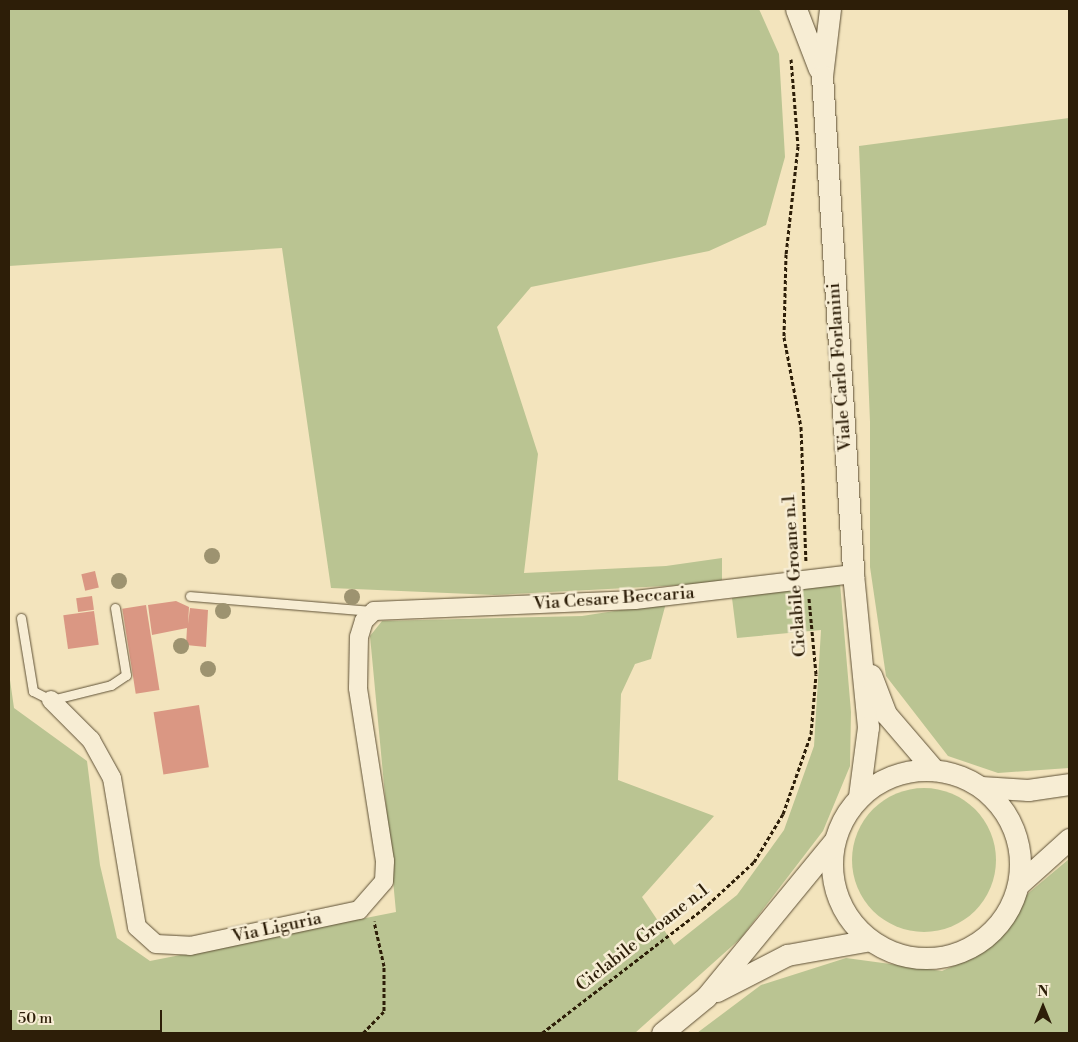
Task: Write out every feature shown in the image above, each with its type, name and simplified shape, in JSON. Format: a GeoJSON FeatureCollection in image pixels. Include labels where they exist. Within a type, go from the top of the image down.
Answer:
{"type":"FeatureCollection","features":[{"type":"Feature","properties":{"kind":"street","name":"Viale Carlo Forlanini"},"geometry":{"type":"LineString","coordinates":[[796,9],[822,76]]}},
{"type":"Feature","properties":{"kind":"street","name":"Viale Carlo Forlanini"},"geometry":{"type":"LineString","coordinates":[[830,9],[822,76],[853,574],[864,656],[868,727],[859,796]]}},
{"type":"Feature","properties":{"kind":"street","name":"Via Cesare Beccaria"},"geometry":{"type":"LineString","coordinates":[[374,611],[635,600],[853,574]]}},
{"type":"Feature","properties":{"kind":"street","name":"Via Liguria"},"geometry":{"type":"LineString","coordinates":[[51,700],[91,740],[112,778],[132,916],[148,940],[190,946],[347,913],[370,901],[384,881],[385,861],[360,697],[357,653],[364,621],[374,611]]}},
{"type":"Feature","properties":{"kind":"street","name":"Viale Carlo Forlanini"},"geometry":{"type":"LineString","coordinates":[[864,656],[886,714],[934,770]]}},
{"type":"Feature","properties":{"kind":"street"},"geometry":{"type":"LineString","coordinates":[[662,1033],[706,997],[834,841],[859,796],[902,772],[934,770],[981,787],[1028,790],[1069,784]]}},
{"type":"Feature","properties":{"kind":"street"},"geometry":{"type":"LineString","coordinates":[[981,787],[1006,814],[1014,831],[1020,867],[1018,886]]}},
{"type":"Feature","properties":{"kind":"street"},"geometry":{"type":"LineString","coordinates":[[834,841],[832,878],[836,896],[844,913],[870,940],[894,952],[922,958],[958,952],[996,926],[1018,886],[1069,839]]}},
{"type":"Feature","properties":{"kind":"street"},"geometry":{"type":"LineString","coordinates":[[706,997],[787,955],[870,940]]}},
{"type":"Feature","properties":{"kind":"lane"},"geometry":{"type":"LineString","coordinates":[[190,596],[374,611]]}},
{"type":"Feature","properties":{"kind":"lane"},"geometry":{"type":"LineString","coordinates":[[21,618],[33,691],[51,700],[112,685],[126,675],[115,608]]}},
{"type":"Feature","properties":{"kind":"path","name":"Ciclabile Groane n.1"},"geometry":{"type":"LineString","coordinates":[[542,1033],[732,885],[754,862],[783,814],[810,734],[816,674],[807,579],[801,427],[784,337],[786,254],[798,146],[791,56]]}},
{"type":"Feature","properties":{"kind":"path"},"geometry":{"type":"LineString","coordinates":[[363,1033],[384,1011],[384,966],[370,901]]}},
{"type":"Feature","properties":{"kind":"green space"},"geometry":{"type":"Polygon","coordinates":[[[9,9],[759,9],[779,54],[785,157],[766,225],[709,251],[531,287],[497,327],[538,454],[524,573],[666,566],[722,558],[722,583],[494,595],[331,588],[282,248],[9,266],[9,9]]]}},
{"type":"Feature","properties":{"kind":"green space"},"geometry":{"type":"Polygon","coordinates":[[[1069,118],[1069,768],[998,773],[948,756],[886,676],[870,567],[870,422],[859,146],[1069,118]]]}},
{"type":"Feature","properties":{"kind":"green space"},"geometry":{"type":"Polygon","coordinates":[[[840,583],[851,712],[850,766],[823,831],[741,938],[635,1033],[9,1033],[9,673],[14,708],[87,761],[100,865],[117,938],[150,961],[396,912],[370,636],[382,621],[582,616],[666,603],[651,659],[635,664],[621,694],[618,780],[714,816],[642,897],[674,945],[737,895],[784,830],[814,746],[821,630],[737,638],[732,598],[840,583]]]}},
{"type":"Feature","properties":{"kind":"green space"},"geometry":{"type":"Polygon","coordinates":[[[924,788],[951,794],[964,800],[975,809],[984,820],[990,833],[996,860],[990,887],[984,900],[975,911],[964,920],[951,926],[924,932],[897,926],[884,920],[873,911],[864,900],[858,887],[852,860],[858,833],[864,820],[873,809],[884,800],[897,794],[924,788]]]}},
{"type":"Feature","properties":{"kind":"green space"},"geometry":{"type":"Polygon","coordinates":[[[1069,859],[1069,1033],[697,1033],[761,985],[846,958],[942,971],[971,958],[1007,932],[1025,896],[1069,859]]]}},
{"type":"Feature","properties":{"kind":"building"},"geometry":{"type":"Polygon","coordinates":[[[95,571],[99,588],[85,591],[81,574],[95,571]]]}},
{"type":"Feature","properties":{"kind":"building"},"geometry":{"type":"Polygon","coordinates":[[[92,596],[94,610],[78,612],[76,598],[92,596]]]}},
{"type":"Feature","properties":{"kind":"building"},"geometry":{"type":"Polygon","coordinates":[[[176,601],[189,607],[188,624],[190,608],[208,610],[206,647],[186,645],[187,628],[152,635],[148,605],[176,601]]]}},
{"type":"Feature","properties":{"kind":"building"},"geometry":{"type":"Polygon","coordinates":[[[146,605],[159,690],[136,694],[122,609],[146,605]]]}},
{"type":"Feature","properties":{"kind":"building"},"geometry":{"type":"Polygon","coordinates":[[[94,611],[99,645],[68,649],[63,615],[94,611]]]}},
{"type":"Feature","properties":{"kind":"building"},"geometry":{"type":"Polygon","coordinates":[[[199,705],[209,767],[163,774],[154,712],[199,705]]]}}]}
